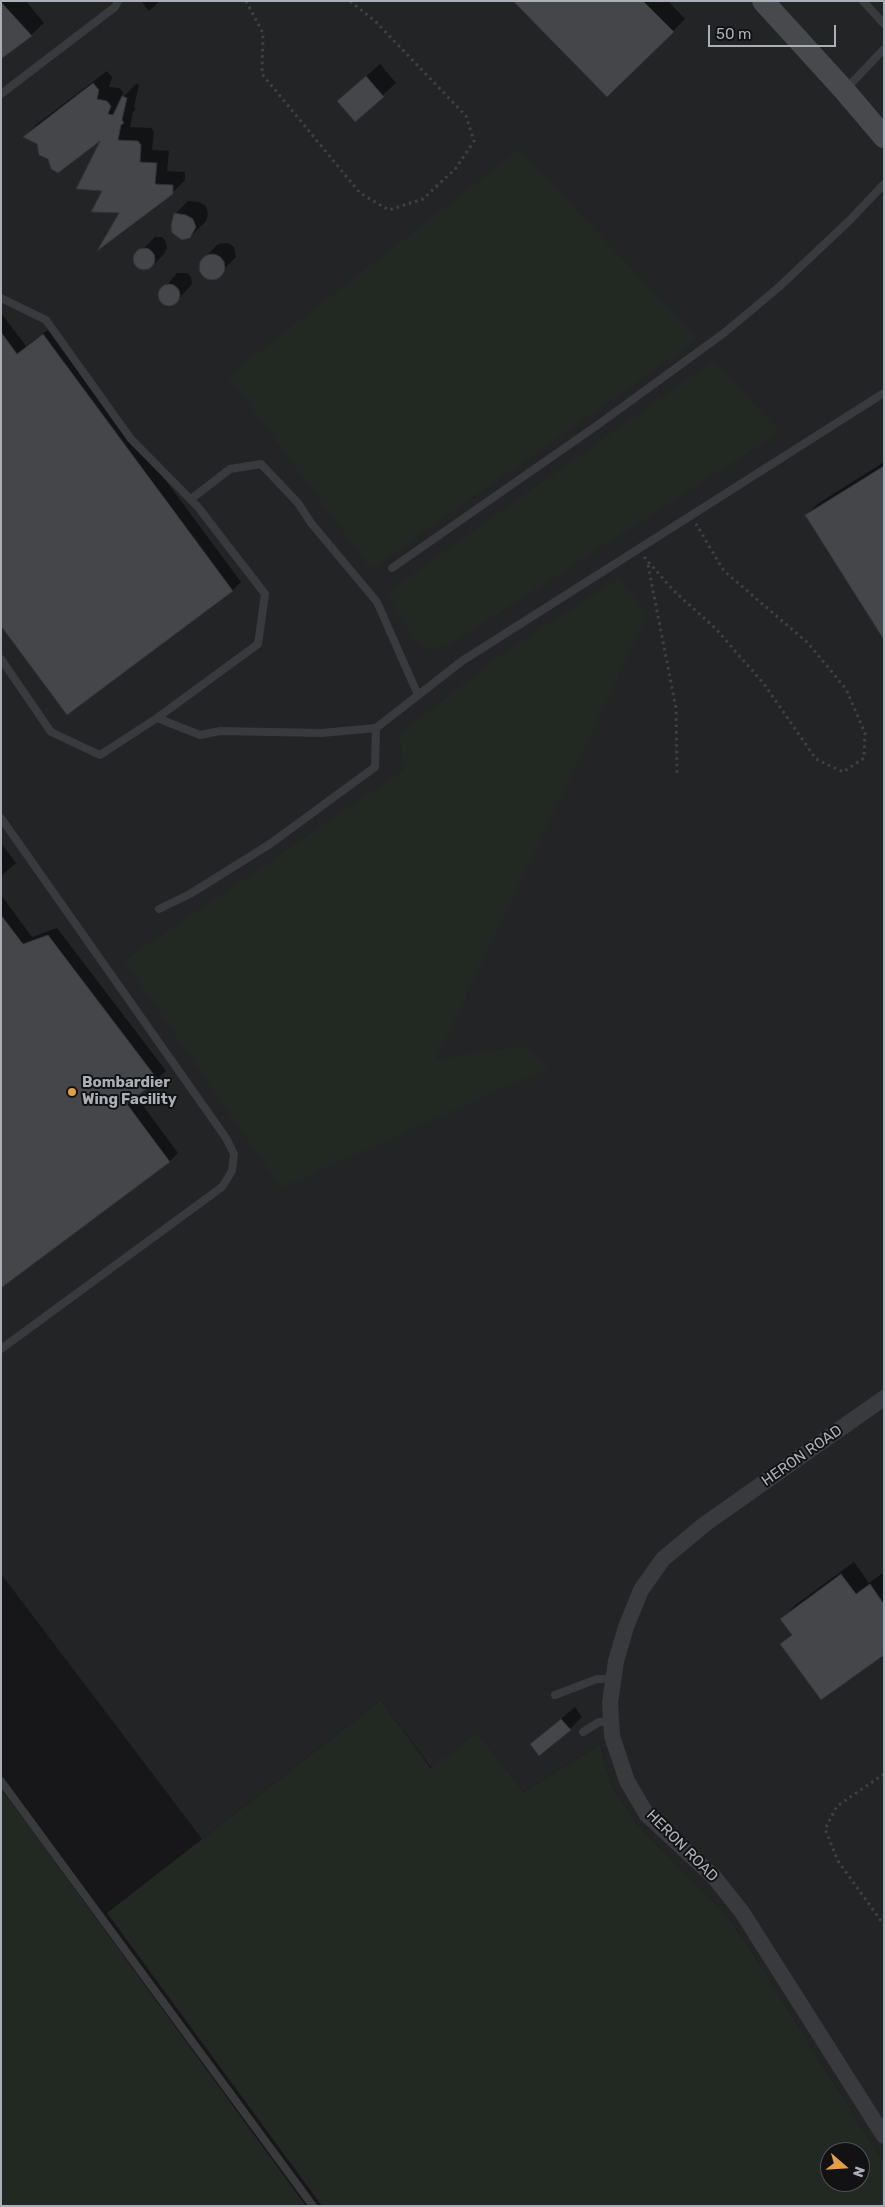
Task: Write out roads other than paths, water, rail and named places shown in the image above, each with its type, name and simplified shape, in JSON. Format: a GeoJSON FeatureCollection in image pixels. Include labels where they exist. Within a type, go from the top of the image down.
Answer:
{"type":"FeatureCollection","features":[{"type":"Feature","properties":{"kind":"street"},"geometry":{"type":"LineString","coordinates":[[763,1],[884,137]]}},
{"type":"Feature","properties":{"kind":"street","name":"HERON ROAD"},"geometry":{"type":"LineString","coordinates":[[884,1398],[705,1524],[663,1559],[642,1590],[626,1627],[616,1661],[610,1703],[612,1736],[627,1781],[647,1815],[714,1877],[742,1912],[884,2136]]}},
{"type":"Feature","properties":{"kind":"lane"},"geometry":{"type":"LineString","coordinates":[[1,94],[116,7],[118,1]]}},
{"type":"Feature","properties":{"kind":"lane"},"geometry":{"type":"LineString","coordinates":[[863,1],[884,24]]}},
{"type":"Feature","properties":{"kind":"lane"},"geometry":{"type":"LineString","coordinates":[[844,90],[884,49]]}},
{"type":"Feature","properties":{"kind":"lane"},"geometry":{"type":"LineString","coordinates":[[392,568],[607,418],[724,333],[786,280],[884,184]]}},
{"type":"Feature","properties":{"kind":"lane"},"geometry":{"type":"LineString","coordinates":[[1,298],[46,320],[131,439],[191,500],[265,594],[258,644],[157,718],[100,755],[52,732],[1,660]]}},
{"type":"Feature","properties":{"kind":"lane"},"geometry":{"type":"LineString","coordinates":[[157,718],[200,735],[220,731],[322,734],[376,728],[462,661],[884,393]]}},
{"type":"Feature","properties":{"kind":"lane"},"geometry":{"type":"LineString","coordinates":[[191,500],[230,469],[261,464],[298,503],[311,523],[376,602],[418,695]]}},
{"type":"Feature","properties":{"kind":"lane"},"geometry":{"type":"LineString","coordinates":[[160,908],[190,894],[270,844],[375,767],[376,728]]}},
{"type":"Feature","properties":{"kind":"lane"},"geometry":{"type":"LineString","coordinates":[[1,818],[226,1138],[234,1154],[232,1171],[222,1186],[215,1192],[1,1349]]}},
{"type":"Feature","properties":{"kind":"lane"},"geometry":{"type":"LineString","coordinates":[[555,1695],[597,1679],[614,1679]]}},
{"type":"Feature","properties":{"kind":"lane"},"geometry":{"type":"LineString","coordinates":[[583,1732],[599,1722],[611,1722]]}},
{"type":"Feature","properties":{"kind":"lane"},"geometry":{"type":"LineString","coordinates":[[1,1781],[313,2206]]}},
{"type":"Feature","properties":{"kind":"place","name":"Bombardier Wing Facility"},"geometry":{"type":"Point","coordinates":[72,1092]}}]}
